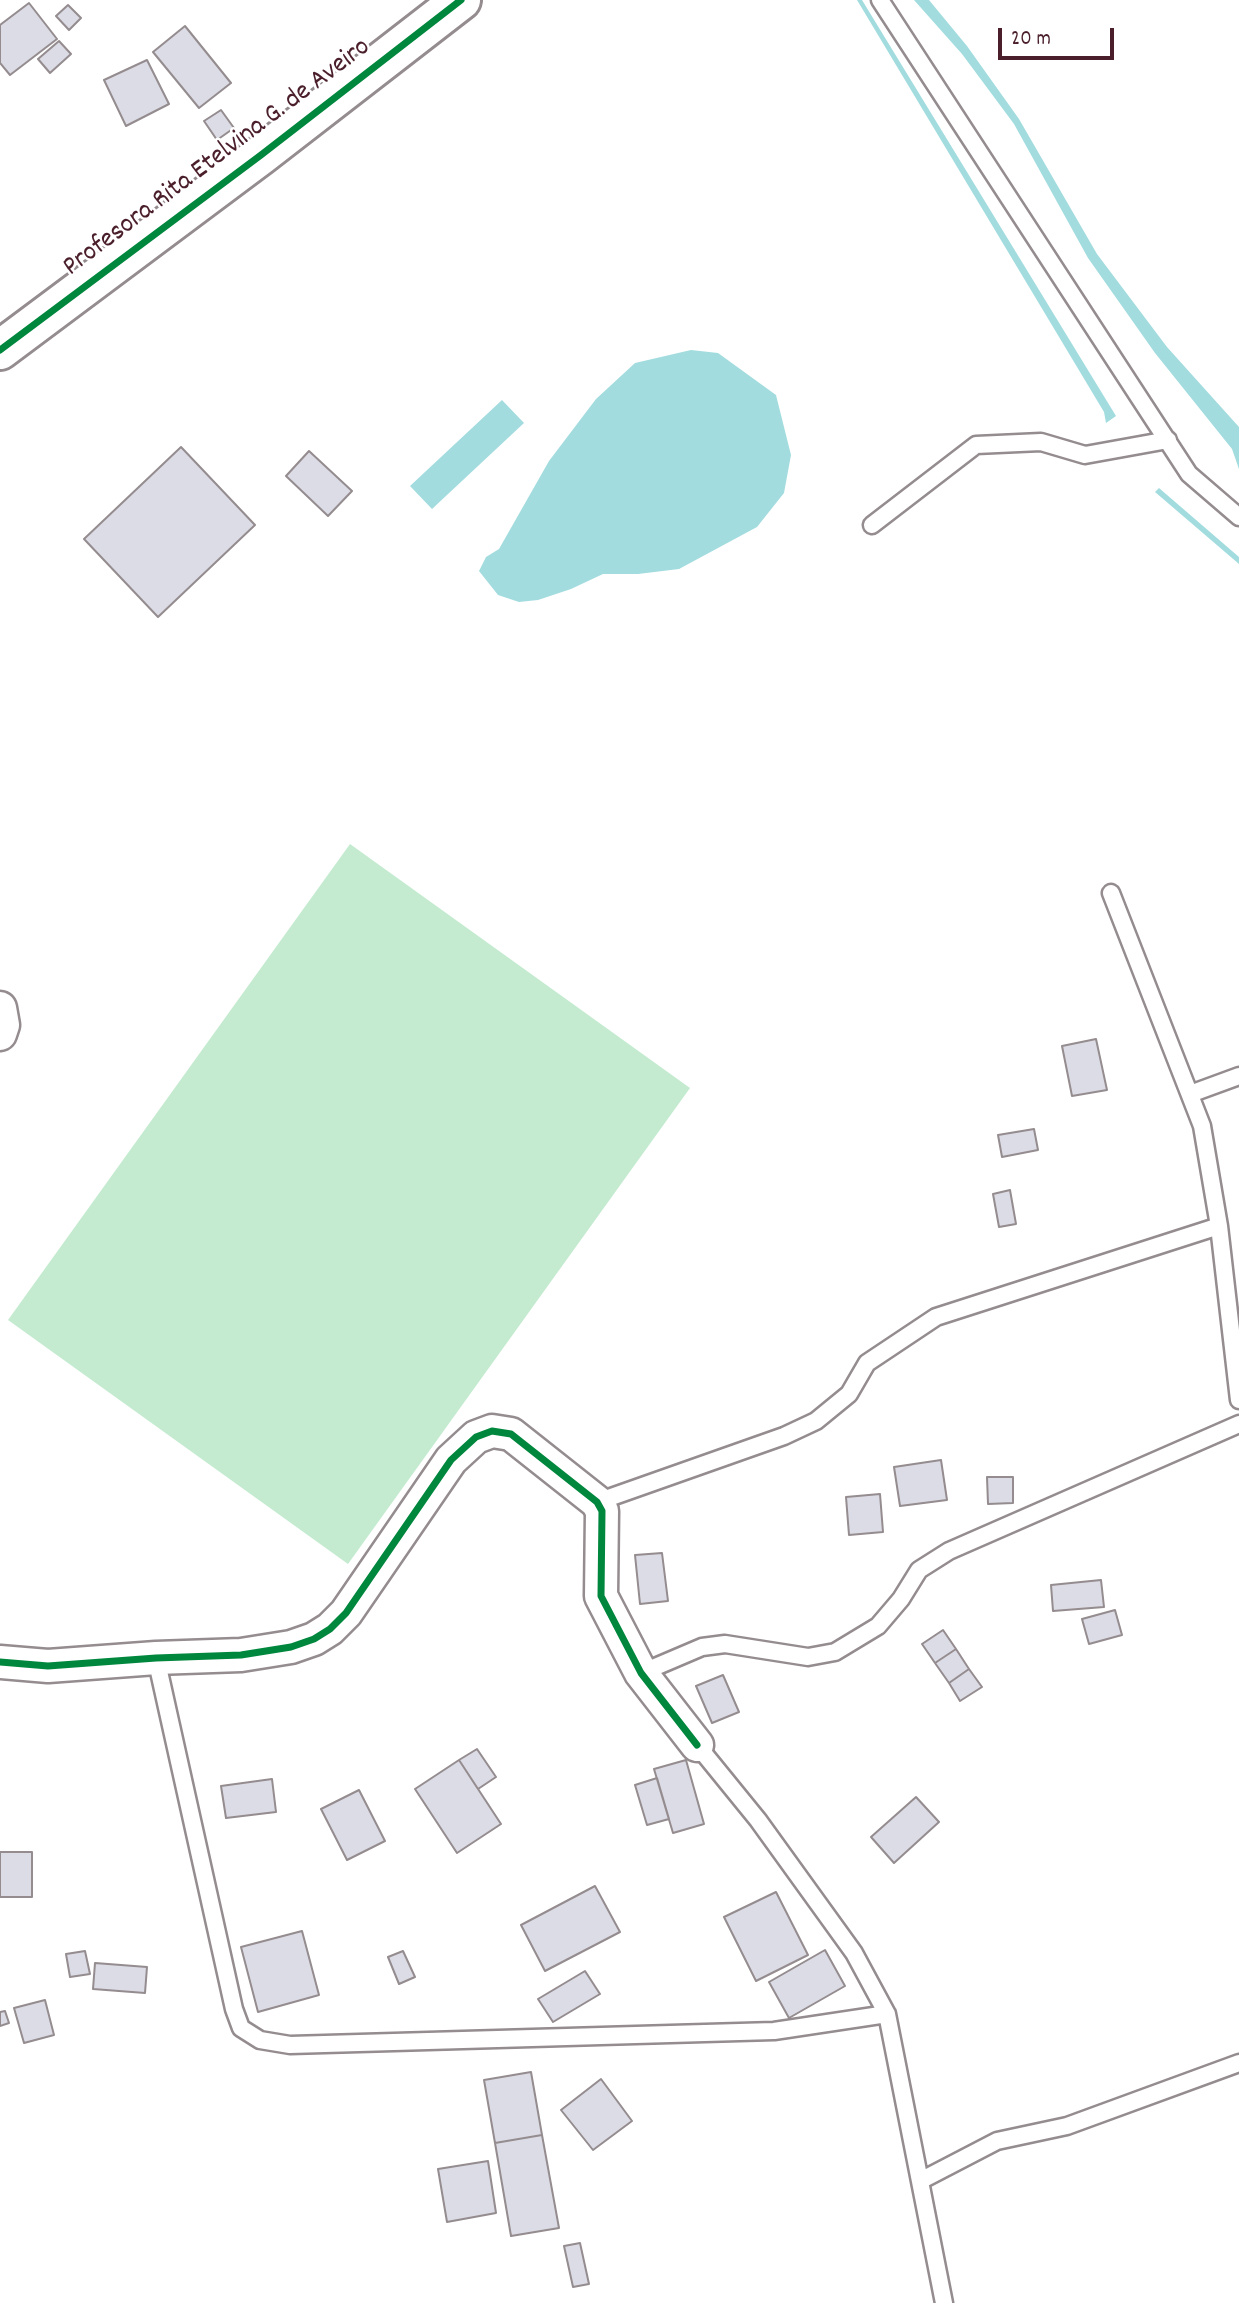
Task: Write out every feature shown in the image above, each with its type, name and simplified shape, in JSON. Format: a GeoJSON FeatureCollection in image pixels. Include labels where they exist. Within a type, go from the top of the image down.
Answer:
{"type":"FeatureCollection","features":[{"type":"Feature","properties":{"kind":"street","name":"Profesora Rita Etelvina G. de Aveiro"},"geometry":{"type":"LineString","coordinates":[[0,350],[261,155],[461,0]]}},
{"type":"Feature","properties":{"kind":"street"},"geometry":{"type":"LineString","coordinates":[[0,1008],[3,1025],[0,1034]]}},
{"type":"Feature","properties":{"kind":"street"},"geometry":{"type":"LineString","coordinates":[[0,1662],[48,1666],[241,1655],[291,1647],[314,1639],[330,1629],[346,1613],[451,1460],[476,1437],[492,1430],[511,1434],[597,1503],[603,1511],[601,1596],[641,1672],[697,1745]]}},
{"type":"Feature","properties":{"kind":"lane"},"geometry":{"type":"LineString","coordinates":[[880,0],[1189,474],[1239,517]]}},
{"type":"Feature","properties":{"kind":"lane"},"geometry":{"type":"LineString","coordinates":[[872,525],[976,445],[1041,442],[1085,455],[1168,440]]}},
{"type":"Feature","properties":{"kind":"lane"},"geometry":{"type":"LineString","coordinates":[[1111,893],[1202,1126],[1219,1226],[1239,1401]]}},
{"type":"Feature","properties":{"kind":"lane"},"geometry":{"type":"LineString","coordinates":[[1190,1094],[1239,1076]]}},
{"type":"Feature","properties":{"kind":"lane"},"geometry":{"type":"LineString","coordinates":[[597,1503],[784,1436],[816,1421],[849,1394],[867,1363],[936,1317],[1219,1226]]}},
{"type":"Feature","properties":{"kind":"lane"},"geometry":{"type":"LineString","coordinates":[[641,1672],[702,1647],[725,1644],[808,1657],[835,1653],[878,1626],[901,1599],[919,1570],[949,1551],[1239,1424]]}},
{"type":"Feature","properties":{"kind":"lane"},"geometry":{"type":"LineString","coordinates":[[156,1658],[234,2009],[241,2028],[260,2040],[290,2045],[774,2031],[887,2014]]}},
{"type":"Feature","properties":{"kind":"lane"},"geometry":{"type":"LineString","coordinates":[[697,1745],[758,1820],[854,1953],[887,2014],[944,2303]]}},
{"type":"Feature","properties":{"kind":"lane"},"geometry":{"type":"LineString","coordinates":[[920,2181],[998,2141],[1067,2126],[1239,2063]]}},
{"type":"Feature","properties":{"kind":"green space"},"geometry":{"type":"Polygon","coordinates":[[[350,844],[690,1088],[348,1564],[8,1320],[350,844]]]}},
{"type":"Feature","properties":{"kind":"water"},"geometry":{"type":"Polygon","coordinates":[[[857,0],[862,0],[1116,416],[1106,423],[1104,412],[857,0]]]}},
{"type":"Feature","properties":{"kind":"water"},"geometry":{"type":"Polygon","coordinates":[[[914,0],[929,0],[967,46],[1019,119],[1097,254],[1167,347],[1239,427],[1239,469],[1232,449],[1155,353],[1088,258],[1014,124],[962,54],[914,0]]]}},
{"type":"Feature","properties":{"kind":"water"},"geometry":{"type":"Polygon","coordinates":[[[691,350],[718,353],[776,395],[791,455],[784,493],[757,527],[679,569],[638,574],[603,574],[538,600],[519,602],[498,595],[479,571],[486,557],[499,549],[549,461],[596,399],[635,363],[691,350]]]}},
{"type":"Feature","properties":{"kind":"water"},"geometry":{"type":"Polygon","coordinates":[[[502,400],[524,423],[432,509],[410,486],[502,400]]]}},
{"type":"Feature","properties":{"kind":"water"},"geometry":{"type":"Polygon","coordinates":[[[1159,488],[1239,557],[1239,564],[1155,492],[1159,488]]]}},
{"type":"Feature","properties":{"kind":"building"},"geometry":{"type":"Polygon","coordinates":[[[29,3],[57,39],[10,75],[0,63],[0,25],[29,3]]]}},
{"type":"Feature","properties":{"kind":"building"},"geometry":{"type":"Polygon","coordinates":[[[68,5],[81,18],[69,30],[56,16],[68,5]]]}},
{"type":"Feature","properties":{"kind":"building"},"geometry":{"type":"Polygon","coordinates":[[[185,26],[231,83],[199,108],[153,52],[185,26]]]}},
{"type":"Feature","properties":{"kind":"building"},"geometry":{"type":"Polygon","coordinates":[[[59,41],[71,54],[50,73],[38,59],[59,41]]]}},
{"type":"Feature","properties":{"kind":"building"},"geometry":{"type":"Polygon","coordinates":[[[147,60],[169,104],[126,126],[104,80],[147,60]]]}},
{"type":"Feature","properties":{"kind":"building"},"geometry":{"type":"Polygon","coordinates":[[[221,110],[234,128],[217,140],[204,121],[221,110]]]}},
{"type":"Feature","properties":{"kind":"building"},"geometry":{"type":"Polygon","coordinates":[[[181,447],[255,525],[158,617],[84,539],[181,447]]]}},
{"type":"Feature","properties":{"kind":"building"},"geometry":{"type":"Polygon","coordinates":[[[309,451],[352,491],[328,516],[286,476],[309,451]]]}},
{"type":"Feature","properties":{"kind":"building"},"geometry":{"type":"Polygon","coordinates":[[[1096,1039],[1107,1090],[1072,1096],[1062,1046],[1096,1039]]]}},
{"type":"Feature","properties":{"kind":"building"},"geometry":{"type":"Polygon","coordinates":[[[1034,1129],[1038,1150],[1002,1157],[998,1135],[1034,1129]]]}},
{"type":"Feature","properties":{"kind":"building"},"geometry":{"type":"Polygon","coordinates":[[[1010,1190],[1016,1224],[999,1227],[993,1194],[1010,1190]]]}},
{"type":"Feature","properties":{"kind":"building"},"geometry":{"type":"Polygon","coordinates":[[[941,1460],[947,1500],[900,1506],[894,1467],[941,1460]]]}},
{"type":"Feature","properties":{"kind":"building"},"geometry":{"type":"Polygon","coordinates":[[[987,1477],[1013,1477],[1013,1503],[988,1504],[987,1477]]]}},
{"type":"Feature","properties":{"kind":"building"},"geometry":{"type":"Polygon","coordinates":[[[880,1494],[883,1532],[849,1535],[846,1497],[880,1494]]]}},
{"type":"Feature","properties":{"kind":"building"},"geometry":{"type":"Polygon","coordinates":[[[662,1553],[668,1601],[640,1604],[635,1555],[662,1553]]]}},
{"type":"Feature","properties":{"kind":"building"},"geometry":{"type":"Polygon","coordinates":[[[1101,1580],[1104,1607],[1053,1611],[1051,1585],[1101,1580]]]}},
{"type":"Feature","properties":{"kind":"building"},"geometry":{"type":"Polygon","coordinates":[[[1115,1610],[1122,1635],[1089,1644],[1082,1619],[1115,1610]]]}},
{"type":"Feature","properties":{"kind":"building"},"geometry":{"type":"Polygon","coordinates":[[[943,1630],[956,1649],[935,1663],[922,1644],[943,1630]]]}},
{"type":"Feature","properties":{"kind":"building"},"geometry":{"type":"Polygon","coordinates":[[[956,1649],[969,1669],[949,1683],[935,1663],[956,1649]]]}},
{"type":"Feature","properties":{"kind":"building"},"geometry":{"type":"Polygon","coordinates":[[[969,1669],[982,1687],[960,1701],[949,1683],[969,1669]]]}},
{"type":"Feature","properties":{"kind":"building"},"geometry":{"type":"Polygon","coordinates":[[[723,1675],[739,1712],[712,1723],[696,1686],[723,1675]]]}},
{"type":"Feature","properties":{"kind":"building"},"geometry":{"type":"Polygon","coordinates":[[[477,1749],[496,1777],[478,1789],[459,1760],[477,1749]]]}},
{"type":"Feature","properties":{"kind":"building"},"geometry":{"type":"Polygon","coordinates":[[[459,1760],[501,1824],[457,1853],[415,1789],[459,1760]]]}},
{"type":"Feature","properties":{"kind":"building"},"geometry":{"type":"Polygon","coordinates":[[[686,1760],[704,1824],[673,1833],[654,1769],[686,1760]]]}},
{"type":"Feature","properties":{"kind":"building"},"geometry":{"type":"Polygon","coordinates":[[[657,1778],[669,1819],[647,1825],[635,1785],[657,1778]]]}},
{"type":"Feature","properties":{"kind":"building"},"geometry":{"type":"Polygon","coordinates":[[[272,1779],[276,1812],[226,1818],[221,1786],[272,1779]]]}},
{"type":"Feature","properties":{"kind":"building"},"geometry":{"type":"Polygon","coordinates":[[[359,1790],[385,1841],[347,1860],[321,1809],[359,1790]]]}},
{"type":"Feature","properties":{"kind":"building"},"geometry":{"type":"Polygon","coordinates":[[[916,1797],[939,1822],[894,1863],[871,1837],[916,1797]]]}},
{"type":"Feature","properties":{"kind":"building"},"geometry":{"type":"Polygon","coordinates":[[[0,1852],[32,1852],[32,1897],[0,1897],[0,1852]]]}},
{"type":"Feature","properties":{"kind":"building"},"geometry":{"type":"Polygon","coordinates":[[[595,1886],[620,1932],[545,1971],[521,1925],[595,1886]]]}},
{"type":"Feature","properties":{"kind":"building"},"geometry":{"type":"Polygon","coordinates":[[[776,1892],[808,1955],[756,1981],[724,1917],[776,1892]]]}},
{"type":"Feature","properties":{"kind":"building"},"geometry":{"type":"Polygon","coordinates":[[[302,1931],[319,1995],[258,2012],[241,1947],[302,1931]]]}},
{"type":"Feature","properties":{"kind":"building"},"geometry":{"type":"Polygon","coordinates":[[[825,1950],[845,1986],[789,2018],[769,1982],[825,1950]]]}},
{"type":"Feature","properties":{"kind":"building"},"geometry":{"type":"Polygon","coordinates":[[[85,1951],[90,1974],[70,1977],[66,1954],[85,1951]]]}},
{"type":"Feature","properties":{"kind":"building"},"geometry":{"type":"Polygon","coordinates":[[[403,1951],[415,1977],[399,1984],[388,1957],[403,1951]]]}},
{"type":"Feature","properties":{"kind":"building"},"geometry":{"type":"Polygon","coordinates":[[[95,1963],[147,1967],[145,1993],[93,1989],[95,1963]]]}},
{"type":"Feature","properties":{"kind":"building"},"geometry":{"type":"Polygon","coordinates":[[[585,1971],[600,1994],[553,2022],[538,1999],[585,1971]]]}},
{"type":"Feature","properties":{"kind":"building"},"geometry":{"type":"Polygon","coordinates":[[[45,2000],[54,2035],[24,2043],[14,2008],[45,2000]]]}},
{"type":"Feature","properties":{"kind":"building"},"geometry":{"type":"Polygon","coordinates":[[[5,2011],[9,2023],[0,2026],[0,2012],[5,2011]]]}},
{"type":"Feature","properties":{"kind":"building"},"geometry":{"type":"Polygon","coordinates":[[[531,2072],[542,2135],[495,2143],[484,2080],[531,2072]]]}},
{"type":"Feature","properties":{"kind":"building"},"geometry":{"type":"Polygon","coordinates":[[[601,2079],[632,2121],[593,2150],[561,2110],[601,2079]]]}},
{"type":"Feature","properties":{"kind":"building"},"geometry":{"type":"Polygon","coordinates":[[[542,2135],[559,2228],[511,2236],[495,2143],[542,2135]]]}},
{"type":"Feature","properties":{"kind":"building"},"geometry":{"type":"Polygon","coordinates":[[[488,2161],[496,2213],[447,2222],[438,2169],[488,2161]]]}},
{"type":"Feature","properties":{"kind":"building"},"geometry":{"type":"Polygon","coordinates":[[[580,2243],[589,2284],[573,2287],[564,2246],[580,2243]]]}},
{"type":"Feature","properties":{"kind":"cycle path"},"geometry":{"type":"LineString","coordinates":[[0,350],[261,155],[461,0]]}},
{"type":"Feature","properties":{"kind":"cycle path"},"geometry":{"type":"LineString","coordinates":[[0,1662],[48,1666],[241,1655],[291,1647],[314,1639],[330,1629],[346,1613],[451,1460],[476,1437],[492,1431],[511,1434],[597,1502],[602,1511],[601,1596],[641,1673],[697,1745]]}}]}
